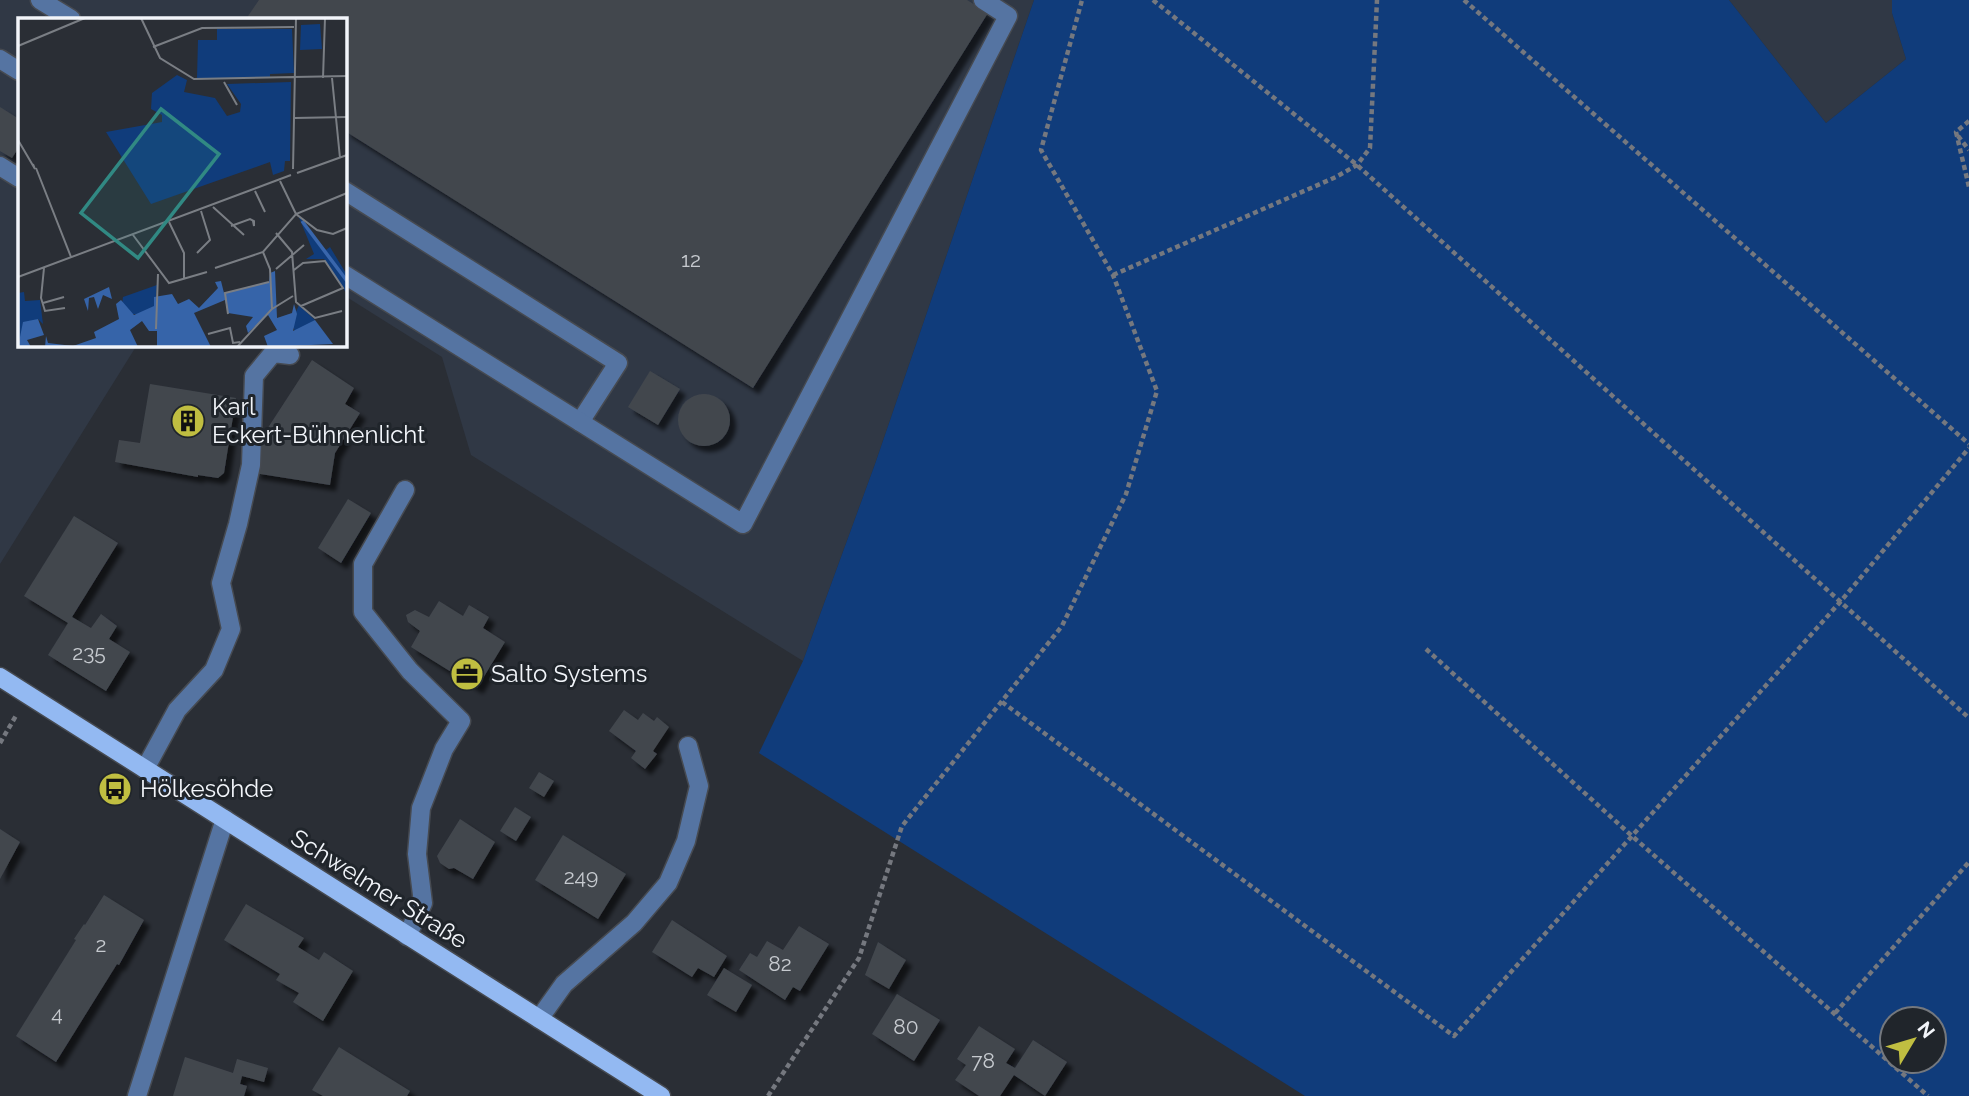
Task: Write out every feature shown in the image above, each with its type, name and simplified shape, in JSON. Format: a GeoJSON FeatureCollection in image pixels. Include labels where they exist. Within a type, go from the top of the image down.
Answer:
{"type":"FeatureCollection","features":[{"type":"Feature","properties":{"kind":"main road","name":"Schwelmer Straße"},"geometry":{"type":"LineString","coordinates":[[0,677],[661,1096]]}},
{"type":"Feature","properties":{"kind":"street"},"geometry":{"type":"LineString","coordinates":[[40,0],[69,18]]}},
{"type":"Feature","properties":{"kind":"street"},"geometry":{"type":"LineString","coordinates":[[346,276],[743,524],[1008,16],[983,0]]}},
{"type":"Feature","properties":{"kind":"street"},"geometry":{"type":"LineString","coordinates":[[0,59],[18,70]]}},
{"type":"Feature","properties":{"kind":"street"},"geometry":{"type":"LineString","coordinates":[[0,166],[18,177]]}},
{"type":"Feature","properties":{"kind":"street"},"geometry":{"type":"LineString","coordinates":[[346,192],[618,363],[580,422]]}},
{"type":"Feature","properties":{"kind":"street"},"geometry":{"type":"LineString","coordinates":[[145,769],[177,710],[214,670],[231,629],[221,583],[251,465],[254,376],[273,353],[290,355]]}},
{"type":"Feature","properties":{"kind":"street"},"geometry":{"type":"LineString","coordinates":[[405,490],[363,564],[363,612],[410,671],[461,721],[444,749],[421,808],[418,854],[423,903],[407,936]]}},
{"type":"Feature","properties":{"kind":"street"},"geometry":{"type":"LineString","coordinates":[[539,1019],[564,984],[635,923],[668,883],[686,841],[699,786],[688,746]]}},
{"type":"Feature","properties":{"kind":"street"},"geometry":{"type":"LineString","coordinates":[[137,1096],[225,820]]}},
{"type":"Feature","properties":{"kind":"path"},"geometry":{"type":"LineString","coordinates":[[768,1096],[859,958],[902,827],[1062,626],[1126,494],[1157,391],[1113,275],[1041,150],[1082,0]]}},
{"type":"Feature","properties":{"kind":"path"},"geometry":{"type":"LineString","coordinates":[[1153,0],[1357,165],[1969,718]]}},
{"type":"Feature","properties":{"kind":"path"},"geometry":{"type":"LineString","coordinates":[[1113,275],[1336,177],[1357,165],[1370,148],[1377,0]]}},
{"type":"Feature","properties":{"kind":"path"},"geometry":{"type":"LineString","coordinates":[[1002,702],[1454,1036],[1841,601],[1969,446],[1464,0]]}},
{"type":"Feature","properties":{"kind":"path"},"geometry":{"type":"LineString","coordinates":[[1956,132],[1969,121]]}},
{"type":"Feature","properties":{"kind":"path"},"geometry":{"type":"LineString","coordinates":[[1956,132],[1969,150]]}},
{"type":"Feature","properties":{"kind":"path"},"geometry":{"type":"LineString","coordinates":[[1956,132],[1969,187]]}},
{"type":"Feature","properties":{"kind":"path"},"geometry":{"type":"LineString","coordinates":[[1426,649],[1632,836],[1928,1096]]}},
{"type":"Feature","properties":{"kind":"path"},"geometry":{"type":"LineString","coordinates":[[1834,1013],[1969,862]]}},
{"type":"Feature","properties":{"kind":"shaded area"},"geometry":{"type":"Polygon","coordinates":[[[0,0],[1034,0],[875,464],[803,661],[471,455],[442,357],[346,297],[346,18],[18,18],[18,346],[136,346],[0,564],[0,0]]]}},
{"type":"Feature","properties":{"kind":"shaded area"},"geometry":{"type":"Polygon","coordinates":[[[1034,0],[1729,0],[1826,123],[1906,59],[1892,13],[1892,0],[1969,0],[1969,1096],[1305,1096],[759,753],[803,661],[875,464],[1034,0]]]}},
{"type":"Feature","properties":{"kind":"shaded area"},"geometry":{"type":"Polygon","coordinates":[[[1729,0],[1892,0],[1892,13],[1906,59],[1826,123],[1729,0]]]}},
{"type":"Feature","properties":{"kind":"building"},"geometry":{"type":"Polygon","coordinates":[[[259,0],[967,0],[988,13],[753,388],[346,132],[346,18],[247,18],[259,0]]]}},
{"type":"Feature","properties":{"kind":"building"},"geometry":{"type":"Polygon","coordinates":[[[0,107],[18,118],[18,149],[12,158],[0,151],[0,107]]]}},
{"type":"Feature","properties":{"kind":"building"},"geometry":{"type":"Polygon","coordinates":[[[312,360],[354,388],[345,404],[360,413],[335,453],[330,485],[254,473],[260,440],[312,360]]]}},
{"type":"Feature","properties":{"kind":"building"},"geometry":{"type":"Polygon","coordinates":[[[650,371],[680,389],[658,425],[628,407],[650,371]]]}},
{"type":"Feature","properties":{"kind":"building","name":"Karl Eckert-Bühnenlicht"},"geometry":{"type":"Polygon","coordinates":[[[150,384],[236,398],[224,473],[218,478],[115,462],[119,440],[140,443],[150,384]]]}},
{"type":"Feature","properties":{"kind":"building"},"geometry":{"type":"Polygon","coordinates":[[[704,394],[714,396],[722,402],[728,410],[728,430],[722,438],[714,444],[704,446],[694,444],[686,438],[680,430],[678,420],[680,410],[686,402],[694,396],[704,394]]]}},
{"type":"Feature","properties":{"kind":"building"},"geometry":{"type":"Polygon","coordinates":[[[348,499],[371,513],[341,563],[318,548],[348,499]]]}},
{"type":"Feature","properties":{"kind":"building"},"geometry":{"type":"Polygon","coordinates":[[[74,516],[118,543],[72,617],[91,628],[101,614],[117,626],[109,639],[130,652],[106,691],[48,655],[68,623],[24,596],[74,516]]]}},
{"type":"Feature","properties":{"kind":"building"},"geometry":{"type":"Polygon","coordinates":[[[439,601],[463,616],[469,605],[489,617],[483,628],[505,642],[477,688],[411,647],[420,631],[408,622],[406,615],[415,610],[429,617],[439,601]]]}},
{"type":"Feature","properties":{"kind":"building"},"geometry":{"type":"Polygon","coordinates":[[[624,710],[638,720],[643,713],[654,721],[657,717],[669,727],[653,751],[657,754],[645,769],[631,758],[636,751],[609,731],[624,710]]]}},
{"type":"Feature","properties":{"kind":"building"},"geometry":{"type":"Polygon","coordinates":[[[539,772],[554,781],[544,797],[529,788],[539,772]]]}},
{"type":"Feature","properties":{"kind":"building"},"geometry":{"type":"Polygon","coordinates":[[[515,807],[531,817],[516,841],[500,831],[515,807]]]}},
{"type":"Feature","properties":{"kind":"building"},"geometry":{"type":"Polygon","coordinates":[[[460,819],[495,842],[473,879],[454,868],[449,869],[440,863],[437,856],[460,819]]]}},
{"type":"Feature","properties":{"kind":"building"},"geometry":{"type":"Polygon","coordinates":[[[0,829],[20,842],[0,879],[0,829]]]}},
{"type":"Feature","properties":{"kind":"building"},"geometry":{"type":"Polygon","coordinates":[[[563,835],[626,874],[598,919],[535,880],[563,835]]]}},
{"type":"Feature","properties":{"kind":"building"},"geometry":{"type":"Polygon","coordinates":[[[104,895],[144,920],[119,965],[117,964],[56,1062],[16,1036],[76,940],[74,939],[104,895]]]}},
{"type":"Feature","properties":{"kind":"building"},"geometry":{"type":"Polygon","coordinates":[[[246,904],[304,938],[298,947],[319,960],[324,952],[353,971],[323,1021],[293,1002],[299,993],[276,980],[280,974],[224,940],[246,904]]]}},
{"type":"Feature","properties":{"kind":"building"},"geometry":{"type":"Polygon","coordinates":[[[672,920],[727,956],[714,977],[698,968],[692,977],[652,952],[672,920]]]}},
{"type":"Feature","properties":{"kind":"building"},"geometry":{"type":"Polygon","coordinates":[[[799,926],[829,944],[800,991],[793,987],[785,1000],[739,970],[750,953],[757,957],[767,941],[783,950],[799,926]]]}},
{"type":"Feature","properties":{"kind":"building"},"geometry":{"type":"Polygon","coordinates":[[[878,942],[906,960],[889,989],[865,975],[878,942]]]}},
{"type":"Feature","properties":{"kind":"building"},"geometry":{"type":"Polygon","coordinates":[[[724,968],[752,985],[736,1012],[707,995],[724,968]]]}},
{"type":"Feature","properties":{"kind":"building"},"geometry":{"type":"Polygon","coordinates":[[[897,994],[940,1020],[914,1061],[872,1034],[897,994]]]}},
{"type":"Feature","properties":{"kind":"building"},"geometry":{"type":"Polygon","coordinates":[[[979,1026],[1015,1049],[1006,1063],[1015,1068],[1033,1040],[1067,1062],[1045,1096],[1014,1075],[1000,1096],[979,1096],[955,1080],[966,1065],[957,1059],[979,1026]]]}},
{"type":"Feature","properties":{"kind":"building"},"geometry":{"type":"Polygon","coordinates":[[[339,1047],[410,1091],[407,1096],[323,1096],[312,1090],[339,1047]]]}},
{"type":"Feature","properties":{"kind":"building"},"geometry":{"type":"Polygon","coordinates":[[[185,1057],[233,1073],[237,1059],[268,1068],[264,1082],[242,1076],[240,1084],[247,1086],[244,1096],[173,1096],[185,1057]]]}},
{"type":"Feature","properties":{"kind":"place","name":"Karl Eckert-Bühnenlicht"},"geometry":{"type":"Point","coordinates":[188,421]}},
{"type":"Feature","properties":{"kind":"place","name":"Salto Systems"},"geometry":{"type":"Point","coordinates":[467,674]}},
{"type":"Feature","properties":{"kind":"place","name":"Hölkesöhde"},"geometry":{"type":"Point","coordinates":[115,789]}}]}
